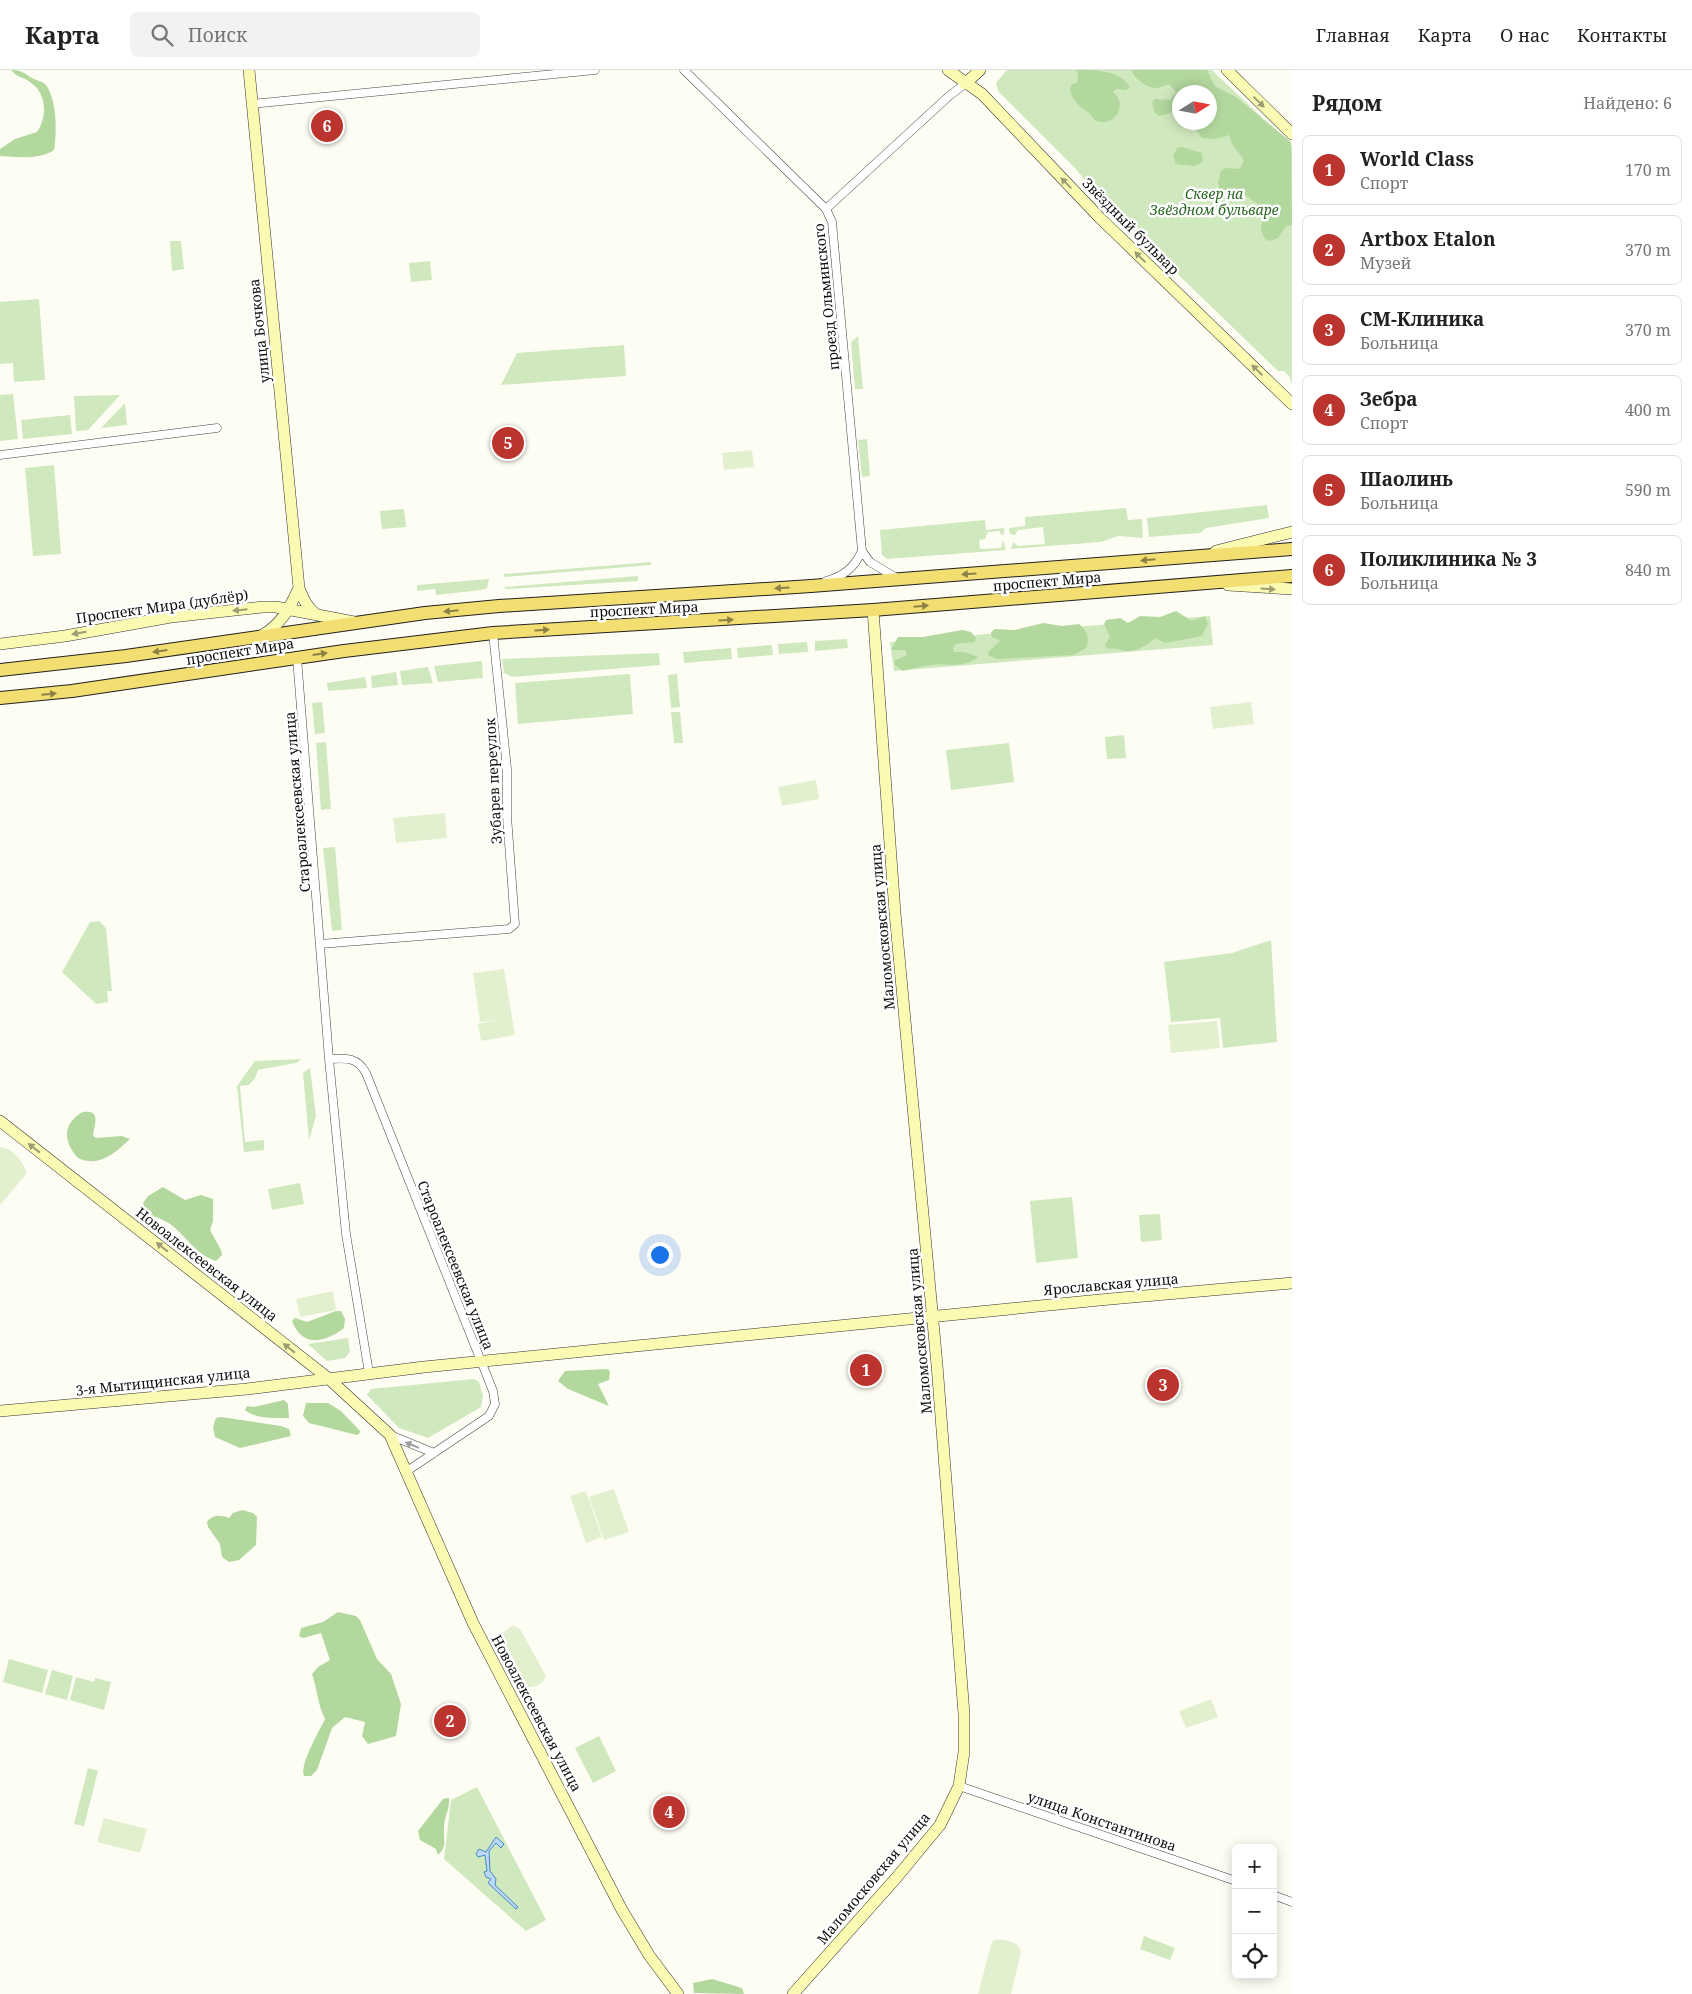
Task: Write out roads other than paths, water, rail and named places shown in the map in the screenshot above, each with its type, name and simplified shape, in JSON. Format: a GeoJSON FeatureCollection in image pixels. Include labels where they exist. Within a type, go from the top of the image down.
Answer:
{"type":"FeatureCollection","features":[{"type":"Feature","properties":{"kind":"main road","name":"проспект Мира"},"geometry":{"type":"LineString","coordinates":[[0,670],[117,657],[356,623],[499,606],[900,580],[1292,549]]}},
{"type":"Feature","properties":{"kind":"main road","name":"проспект Мира"},"geometry":{"type":"LineString","coordinates":[[0,698],[89,689],[297,658],[493,633],[873,610],[1292,576]]}},
{"type":"Feature","properties":{"kind":"street","name":"улица Бочкова"},"geometry":{"type":"LineString","coordinates":[[249,70],[299,588],[310,610],[317,615]]}},
{"type":"Feature","properties":{"kind":"street"},"geometry":{"type":"LineString","coordinates":[[252,104],[595,70]]}},
{"type":"Feature","properties":{"kind":"street","name":"проезд Ольминского"},"geometry":{"type":"LineString","coordinates":[[684,70],[826,209],[833,227],[862,551]]}},
{"type":"Feature","properties":{"kind":"street","name":"Звёздный бульвар"},"geometry":{"type":"LineString","coordinates":[[948,70],[965,84],[982,94],[1100,218],[1292,404]]}},
{"type":"Feature","properties":{"kind":"street"},"geometry":{"type":"LineString","coordinates":[[826,209],[942,102],[980,70]]}},
{"type":"Feature","properties":{"kind":"street"},"geometry":{"type":"LineString","coordinates":[[1227,70],[1292,134]]}},
{"type":"Feature","properties":{"kind":"street"},"geometry":{"type":"LineString","coordinates":[[0,455],[217,428]]}},
{"type":"Feature","properties":{"kind":"street"},"geometry":{"type":"LineString","coordinates":[[1197,556],[1292,532]]}},
{"type":"Feature","properties":{"kind":"street"},"geometry":{"type":"LineString","coordinates":[[810,586],[847,572],[856,564],[862,551],[870,562],[879,569],[900,580]]}},
{"type":"Feature","properties":{"kind":"street"},"geometry":{"type":"LineString","coordinates":[[1208,582],[1292,590]]}},
{"type":"Feature","properties":{"kind":"street"},"geometry":{"type":"LineString","coordinates":[[260,636],[279,624],[299,588]]}},
{"type":"Feature","properties":{"kind":"street","name":"Проспект Мира (дублёр)"},"geometry":{"type":"LineString","coordinates":[[0,644],[66,636],[171,617],[263,607],[288,609],[356,623]]}},
{"type":"Feature","properties":{"kind":"street","name":"Маломосковская улица"},"geometry":{"type":"LineString","coordinates":[[794,1993],[928,1841],[944,1818],[959,1786],[964,1752],[964,1714],[932,1317],[895,913],[873,610]]}},
{"type":"Feature","properties":{"kind":"street","name":"Зубарев переулок"},"geometry":{"type":"LineString","coordinates":[[320,944],[513,928],[515,919],[507,816],[506,769],[493,633]]}},
{"type":"Feature","properties":{"kind":"street","name":"Староалексеевская улица"},"geometry":{"type":"LineString","coordinates":[[297,658],[329,1059],[346,1234],[369,1373]]}},
{"type":"Feature","properties":{"kind":"street","name":"Староалексеевская улица"},"geometry":{"type":"LineString","coordinates":[[329,1059],[354,1059],[361,1064],[366,1073],[493,1391],[495,1404],[492,1413],[406,1471]]}},
{"type":"Feature","properties":{"kind":"street","name":"Новоалексеевская улица"},"geometry":{"type":"LineString","coordinates":[[0,1120],[328,1378],[390,1436],[434,1453]]}},
{"type":"Feature","properties":{"kind":"street","name":"Ярославская улица"},"geometry":{"type":"LineString","coordinates":[[482,1361],[1292,1283]]}},
{"type":"Feature","properties":{"kind":"street","name":"3-я Мытищинская улица"},"geometry":{"type":"LineString","coordinates":[[0,1411],[237,1390],[482,1361]]}},
{"type":"Feature","properties":{"kind":"street","name":"Новоалексеевская улица"},"geometry":{"type":"LineString","coordinates":[[390,1436],[473,1623],[622,1910],[649,1955],[678,1994]]}},
{"type":"Feature","properties":{"kind":"street","name":"улица Константинова"},"geometry":{"type":"LineString","coordinates":[[959,1786],[1232,1880]]}},
{"type":"Feature","properties":{"kind":"street"},"geometry":{"type":"LineString","coordinates":[[1277,1896],[1292,1902]]}},
{"type":"Feature","properties":{"kind":"water"},"geometry":{"type":"Polygon","coordinates":[[[496,1837],[504,1844],[501,1848],[496,1843],[489,1851],[490,1871],[496,1879],[495,1885],[518,1907],[516,1909],[488,1883],[491,1879],[486,1877],[484,1872],[487,1871],[485,1855],[478,1857],[476,1854],[479,1849],[486,1852],[496,1837]]]}},
{"type":"Feature","properties":{"kind":"place","name":"Поликлиника № 3"},"geometry":{"type":"Point","coordinates":[327,126]}},
{"type":"Feature","properties":{"kind":"place","name":"Шаолинь"},"geometry":{"type":"Point","coordinates":[508,443]}},
{"type":"Feature","properties":{"kind":"place","name":"World Class"},"geometry":{"type":"Point","coordinates":[866,1370]}},
{"type":"Feature","properties":{"kind":"place","name":"СМ-Клиника"},"geometry":{"type":"Point","coordinates":[1163,1385]}},
{"type":"Feature","properties":{"kind":"place","name":"Artbox Etalon"},"geometry":{"type":"Point","coordinates":[450,1721]}},
{"type":"Feature","properties":{"kind":"place","name":"Зебра"},"geometry":{"type":"Point","coordinates":[669,1812]}},
{"type":"Feature","properties":{"kind":"park label","name":"Сквер на Звёздном бульваре"},"geometry":{"type":"Point","coordinates":[1214,202]}}]}
